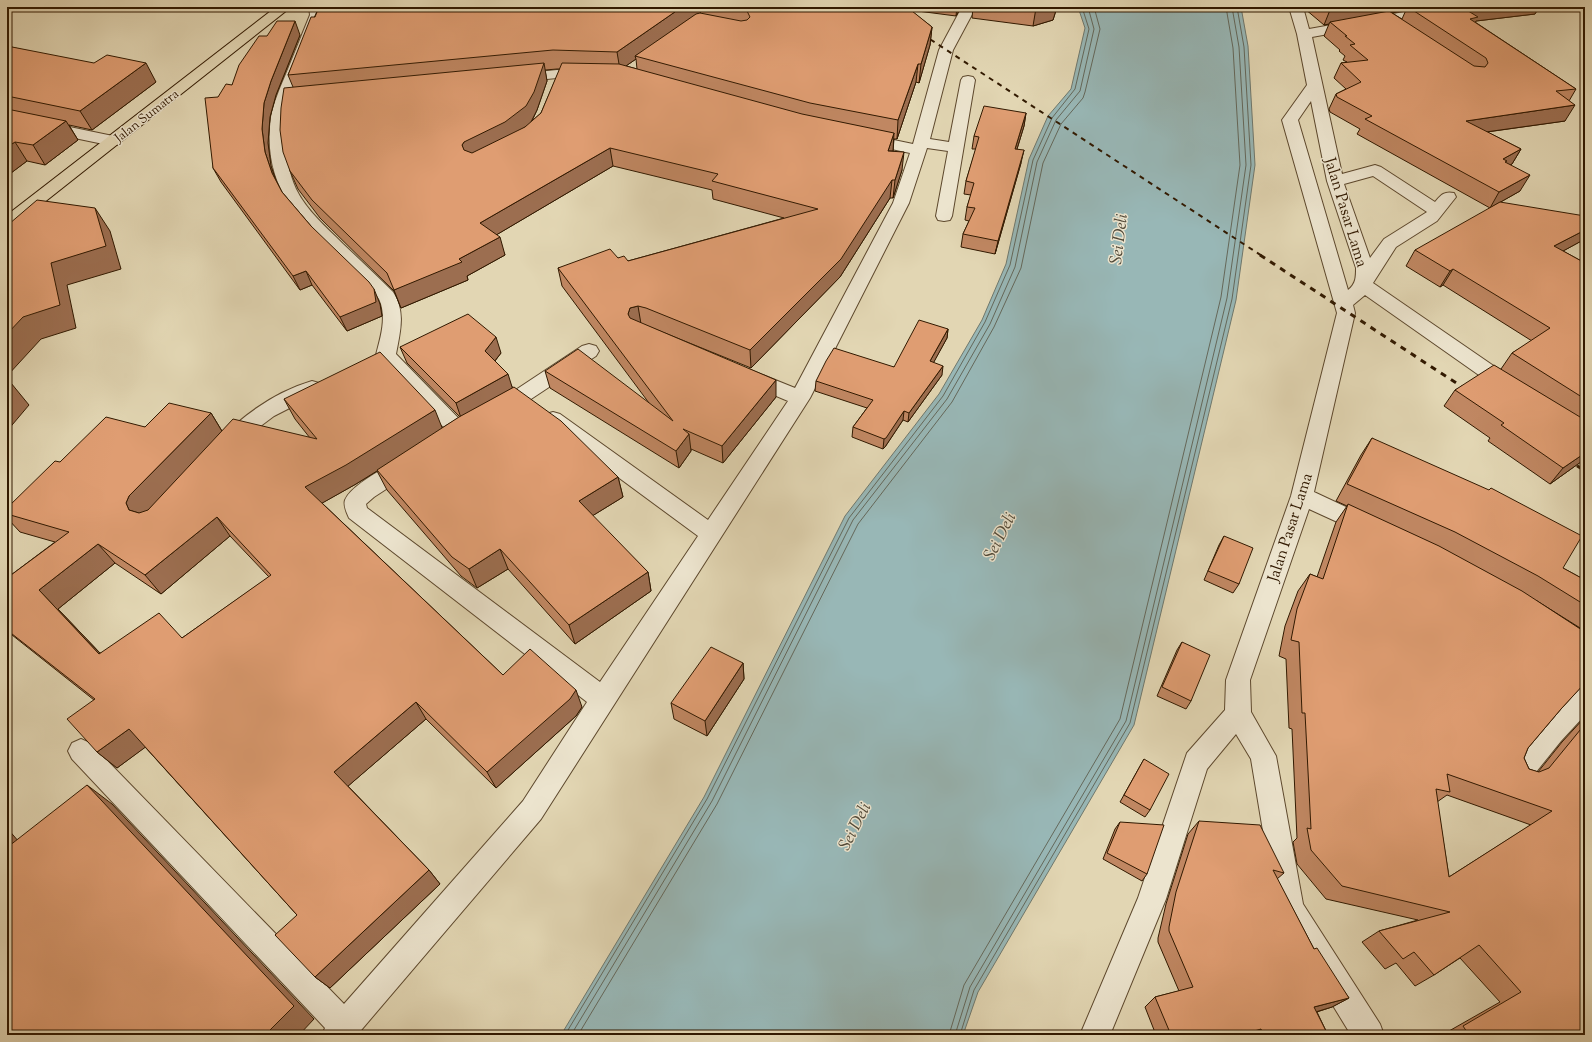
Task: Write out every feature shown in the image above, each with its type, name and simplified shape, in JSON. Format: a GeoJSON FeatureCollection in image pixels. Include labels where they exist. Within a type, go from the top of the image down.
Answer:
{"type":"FeatureCollection","features":[{"type":"Feature","properties":{"kind":"highway","name":"Jalan Sumatra"},"geometry":{"type":"LineString","coordinates":[[7,223],[284,7]]}},
{"type":"Feature","properties":{"kind":"street"},"geometry":{"type":"LineString","coordinates":[[316,7],[317,15],[291,99],[279,117],[278,144],[281,168],[288,189],[302,211],[386,296],[392,305],[394,316],[379,358],[466,428],[366,491],[355,502],[357,512],[602,699]]}},
{"type":"Feature","properties":{"kind":"street"},"geometry":{"type":"LineString","coordinates":[[81,752],[340,1030],[532,810],[602,699],[712,534],[800,398],[901,203],[920,147],[946,50],[969,7]]}},
{"type":"Feature","properties":{"kind":"street","name":"Jalan Pasar Lama"},"geometry":{"type":"LineString","coordinates":[[1238,714],[1238,680],[1302,496],[1346,313],[1344,304],[1365,282],[1365,268],[1336,181],[1304,34],[1296,7]]}},
{"type":"Feature","properties":{"kind":"street"},"geometry":{"type":"LineString","coordinates":[[1304,34],[1454,7]]}},
{"type":"Feature","properties":{"kind":"street"},"geometry":{"type":"LineString","coordinates":[[1386,20],[1399,28]]}},
{"type":"Feature","properties":{"kind":"street"},"geometry":{"type":"LineString","coordinates":[[502,79],[556,81],[603,75]]}},
{"type":"Feature","properties":{"kind":"street"},"geometry":{"type":"LineString","coordinates":[[944,216],[968,80]]}},
{"type":"Feature","properties":{"kind":"street"},"geometry":{"type":"LineString","coordinates":[[1315,85],[1290,120],[1344,304]]}},
{"type":"Feature","properties":{"kind":"street"},"geometry":{"type":"LineString","coordinates":[[7,119],[113,141]]}},
{"type":"Feature","properties":{"kind":"street"},"geometry":{"type":"LineString","coordinates":[[852,136],[920,147],[956,147]]}},
{"type":"Feature","properties":{"kind":"street"},"geometry":{"type":"LineString","coordinates":[[1336,181],[1376,170],[1437,210]]}},
{"type":"Feature","properties":{"kind":"street"},"geometry":{"type":"LineString","coordinates":[[1448,197],[1431,217],[1390,243],[1365,282],[1487,372],[1526,397]]}},
{"type":"Feature","properties":{"kind":"street"},"geometry":{"type":"LineString","coordinates":[[589,350],[514,400],[712,534]]}},
{"type":"Feature","properties":{"kind":"street"},"geometry":{"type":"LineString","coordinates":[[728,368],[800,398]]}},
{"type":"Feature","properties":{"kind":"street"},"geometry":{"type":"LineString","coordinates":[[213,459],[240,430],[263,413],[288,398],[330,380]]}},
{"type":"Feature","properties":{"kind":"street"},"geometry":{"type":"LineString","coordinates":[[1302,496],[1385,534]]}},
{"type":"Feature","properties":{"kind":"street"},"geometry":{"type":"LineString","coordinates":[[1519,773],[1552,733],[1585,698]]}},
{"type":"Feature","properties":{"kind":"street"},"geometry":{"type":"LineString","coordinates":[[1095,1035],[1152,899],[1196,762],[1238,714],[1263,756],[1290,909],[1368,1035]]}},
{"type":"Feature","properties":{"kind":"water","name":"Sei Deli"},"geometry":{"type":"Polygon","coordinates":[[[1078,7],[1241,7],[1248,46],[1255,165],[1236,300],[1134,725],[978,992],[963,1035],[561,1035],[704,797],[845,516],[939,394],[982,320],[1006,264],[1029,159],[1048,116],[1071,89],[1085,28],[1078,7]]]}},
{"type":"Feature","properties":{"kind":"building"},"geometry":{"type":"Polygon","coordinates":[[[319,7],[682,7],[617,52],[553,50],[288,75],[311,17],[315,17],[319,7]]]}},
{"type":"Feature","properties":{"kind":"building"},"geometry":{"type":"Polygon","coordinates":[[[723,7],[907,7],[932,27],[921,64],[918,64],[898,120],[810,103],[635,56],[696,14],[700,13],[741,21],[747,20],[750,17],[747,11],[723,7]]]}},
{"type":"Feature","properties":{"kind":"building"},"geometry":{"type":"Polygon","coordinates":[[[1326,7],[1348,7],[1330,10],[1326,7]]]}},
{"type":"Feature","properties":{"kind":"building"},"geometry":{"type":"Polygon","coordinates":[[[1408,7],[1480,7],[1465,9],[1478,17],[1470,19],[1576,89],[1556,91],[1575,105],[1466,121],[1521,149],[1503,159],[1507,161],[1505,162],[1530,175],[1499,192],[1365,119],[1372,116],[1337,97],[1336,94],[1361,82],[1341,63],[1368,60],[1350,45],[1355,44],[1345,36],[1347,36],[1330,22],[1389,11],[1474,66],[1485,67],[1488,63],[1486,58],[1408,7]]]}},
{"type":"Feature","properties":{"kind":"building"},"geometry":{"type":"Polygon","coordinates":[[[277,21],[295,21],[271,81],[264,103],[262,129],[265,152],[272,173],[282,192],[311,226],[369,282],[374,289],[376,302],[340,317],[306,271],[293,276],[213,168],[205,98],[218,97],[226,84],[232,85],[239,65],[259,36],[267,36],[277,21]]]}},
{"type":"Feature","properties":{"kind":"building"},"geometry":{"type":"Polygon","coordinates":[[[7,46],[94,63],[107,55],[146,63],[80,111],[7,96],[7,46]]]}},
{"type":"Feature","properties":{"kind":"building"},"geometry":{"type":"Polygon","coordinates":[[[544,63],[534,92],[526,106],[505,122],[464,142],[462,145],[464,150],[472,153],[525,127],[541,113],[562,63],[619,64],[802,114],[894,133],[888,151],[904,152],[895,180],[892,180],[841,259],[750,350],[646,308],[638,306],[630,308],[628,314],[630,318],[776,380],[722,446],[683,429],[689,434],[676,451],[545,371],[578,349],[673,421],[558,268],[610,249],[618,258],[624,256],[628,261],[818,209],[712,181],[718,174],[610,148],[480,223],[500,237],[459,259],[462,262],[394,290],[387,273],[312,200],[290,171],[283,152],[280,130],[284,88],[544,63]]]}},
{"type":"Feature","properties":{"kind":"building"},"geometry":{"type":"Polygon","coordinates":[[[984,106],[1026,113],[1015,149],[1024,150],[998,241],[963,234],[975,208],[967,207],[974,183],[966,181],[979,137],[974,136],[984,106]]]}},
{"type":"Feature","properties":{"kind":"building"},"geometry":{"type":"Polygon","coordinates":[[[7,109],[66,121],[33,145],[15,142],[7,147],[7,109]]]}},
{"type":"Feature","properties":{"kind":"building"},"geometry":{"type":"Polygon","coordinates":[[[37,200],[95,208],[106,246],[51,263],[60,305],[23,317],[7,334],[7,224],[9,224],[37,200]]]}},
{"type":"Feature","properties":{"kind":"building"},"geometry":{"type":"Polygon","coordinates":[[[1500,202],[1585,216],[1585,230],[1554,246],[1585,263],[1585,399],[1512,353],[1550,328],[1453,269],[1450,271],[1415,250],[1500,202]]]}},
{"type":"Feature","properties":{"kind":"building"},"geometry":{"type":"Polygon","coordinates":[[[468,314],[496,337],[485,351],[508,374],[456,403],[400,347],[468,314]]]}},
{"type":"Feature","properties":{"kind":"building"},"geometry":{"type":"Polygon","coordinates":[[[919,320],[948,329],[930,361],[943,366],[909,413],[904,411],[886,438],[884,439],[853,427],[873,400],[816,381],[834,348],[894,367],[919,320]]]}},
{"type":"Feature","properties":{"kind":"building"},"geometry":{"type":"Polygon","coordinates":[[[380,352],[435,410],[346,465],[305,487],[503,675],[530,649],[576,690],[570,699],[487,772],[416,702],[334,772],[429,870],[315,977],[275,935],[297,915],[129,729],[97,752],[67,719],[95,699],[7,630],[7,578],[69,532],[7,514],[7,508],[55,461],[60,462],[106,417],[145,427],[169,403],[211,413],[129,496],[126,503],[129,510],[139,513],[148,510],[233,419],[317,439],[284,399],[380,352]],[[217,517],[145,575],[98,544],[39,590],[99,654],[159,613],[182,638],[271,575],[217,517]]]}},
{"type":"Feature","properties":{"kind":"building"},"geometry":{"type":"Polygon","coordinates":[[[1494,365],[1585,420],[1585,453],[1563,468],[1501,425],[1504,423],[1455,390],[1494,365]]]}},
{"type":"Feature","properties":{"kind":"building"},"geometry":{"type":"Polygon","coordinates":[[[514,387],[561,421],[618,477],[579,501],[648,572],[569,625],[500,549],[469,569],[452,557],[377,470],[459,417],[514,387]]]}},
{"type":"Feature","properties":{"kind":"building"},"geometry":{"type":"Polygon","coordinates":[[[1372,438],[1489,490],[1491,488],[1582,536],[1563,568],[1585,580],[1585,605],[1538,576],[1455,532],[1347,484],[1372,438]]]}},
{"type":"Feature","properties":{"kind":"building"},"geometry":{"type":"Polygon","coordinates":[[[1348,504],[1439,546],[1522,591],[1585,632],[1585,683],[1528,748],[1524,758],[1529,769],[1539,772],[1549,768],[1585,724],[1585,1035],[1469,1035],[1463,1026],[1521,992],[1479,945],[1434,975],[1414,952],[1403,959],[1379,931],[1450,912],[1342,886],[1311,850],[1307,828],[1311,829],[1305,713],[1302,713],[1299,642],[1291,640],[1297,609],[1310,574],[1323,579],[1348,504]],[[1447,774],[1450,792],[1436,789],[1449,877],[1552,811],[1447,774]]]}},
{"type":"Feature","properties":{"kind":"building"},"geometry":{"type":"Polygon","coordinates":[[[1224,536],[1253,548],[1239,584],[1208,571],[1224,536]]]}},
{"type":"Feature","properties":{"kind":"building"},"geometry":{"type":"Polygon","coordinates":[[[1182,642],[1210,655],[1191,701],[1162,687],[1182,642]]]}},
{"type":"Feature","properties":{"kind":"building"},"geometry":{"type":"Polygon","coordinates":[[[711,647],[743,663],[705,721],[671,703],[711,647]]]}},
{"type":"Feature","properties":{"kind":"building"},"geometry":{"type":"Polygon","coordinates":[[[1144,759],[1169,774],[1150,810],[1124,795],[1144,759]]]}},
{"type":"Feature","properties":{"kind":"building"},"geometry":{"type":"Polygon","coordinates":[[[87,785],[294,1006],[265,1035],[7,1035],[7,844],[9,846],[87,785]]]}},
{"type":"Feature","properties":{"kind":"building"},"geometry":{"type":"Polygon","coordinates":[[[1199,821],[1260,825],[1284,873],[1273,870],[1314,949],[1317,948],[1349,998],[1314,1007],[1328,1035],[1264,1035],[1261,1029],[1241,1035],[1171,1035],[1155,997],[1193,987],[1169,931],[1169,927],[1176,892],[1199,821]]]}},
{"type":"Feature","properties":{"kind":"building"},"geometry":{"type":"Polygon","coordinates":[[[1120,822],[1164,825],[1147,874],[1107,853],[1120,822]]]}},
{"type":"Feature","properties":{"kind":"railway"},"geometry":{"type":"LineString","coordinates":[[922,34],[1262,256]]}},
{"type":"Feature","properties":{"kind":"railway"},"geometry":{"type":"LineString","coordinates":[[1260,255],[1470,392]]}},
{"type":"Feature","properties":{"kind":"railway"},"geometry":{"type":"LineString","coordinates":[[1567,459],[1585,471]]}}]}
